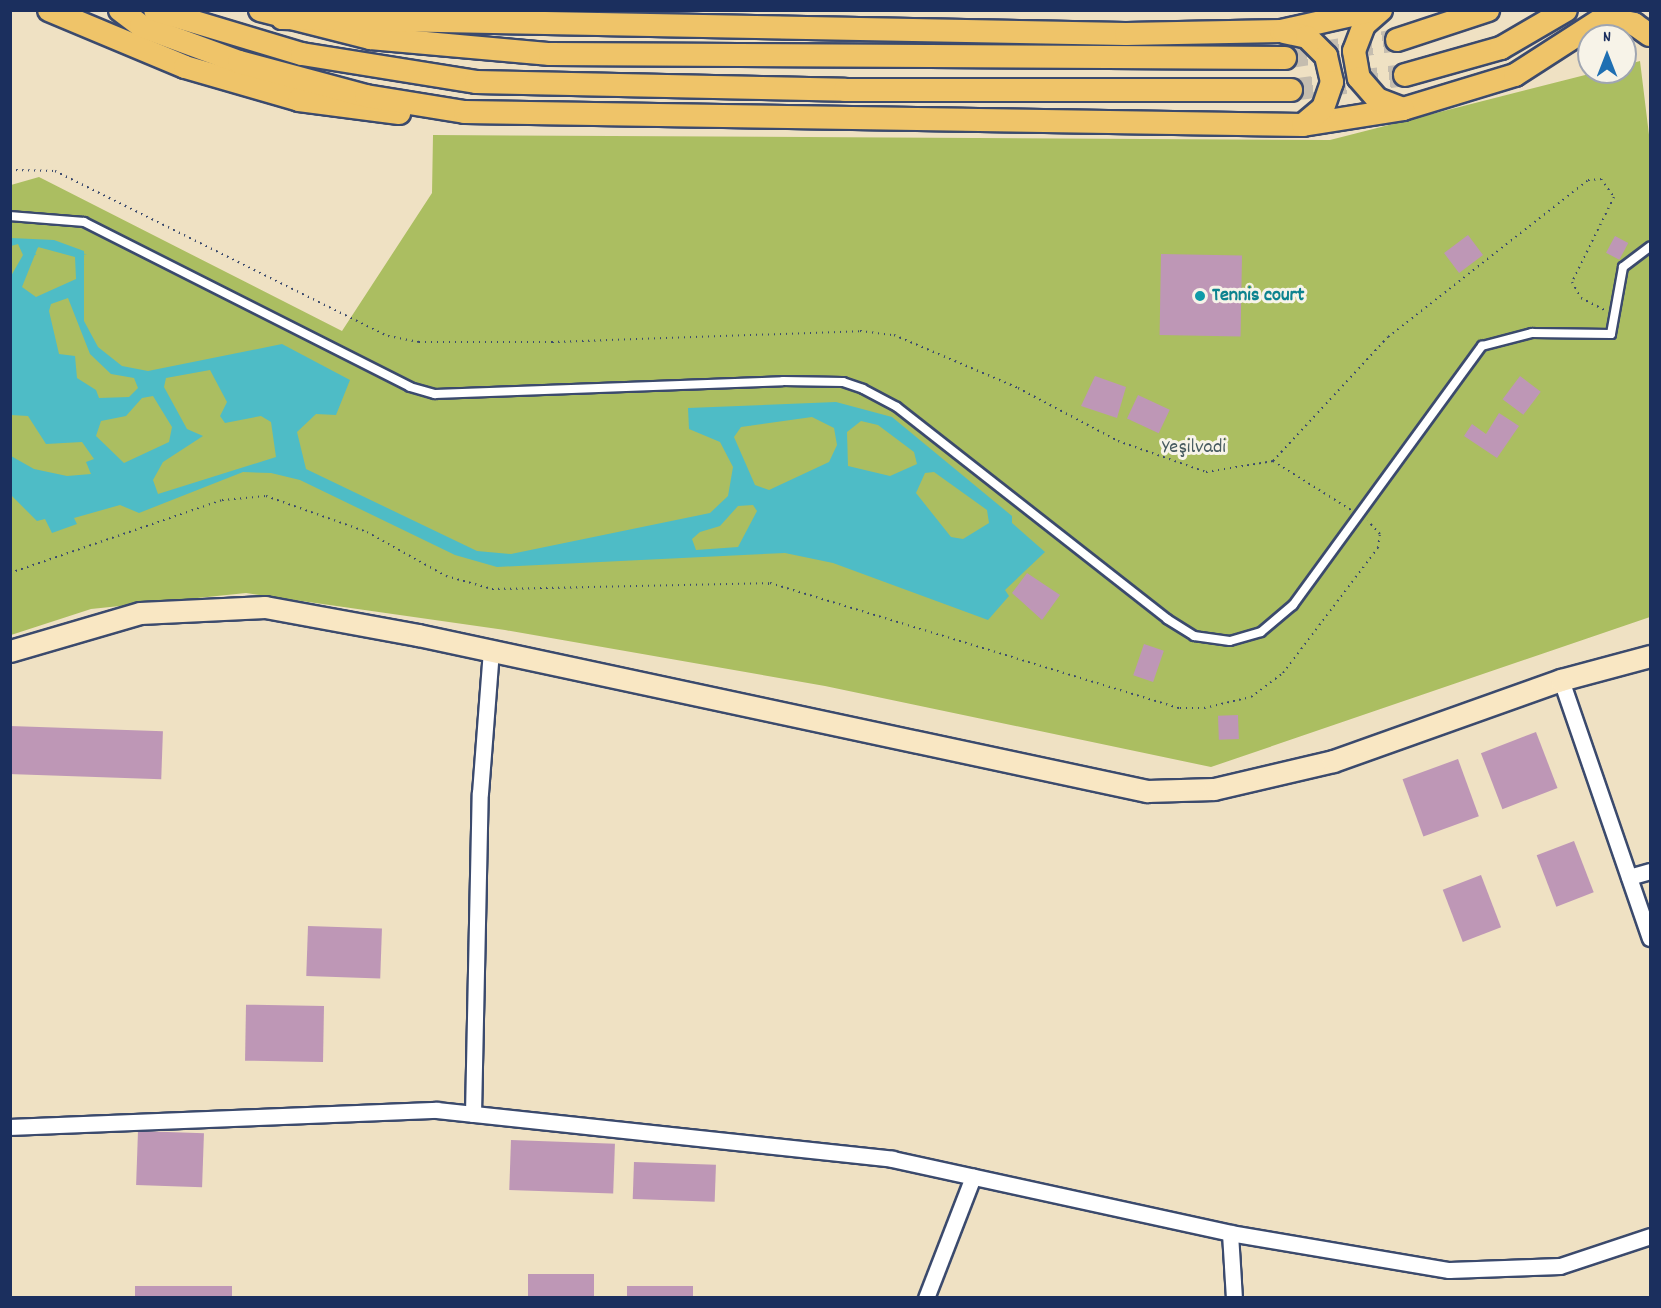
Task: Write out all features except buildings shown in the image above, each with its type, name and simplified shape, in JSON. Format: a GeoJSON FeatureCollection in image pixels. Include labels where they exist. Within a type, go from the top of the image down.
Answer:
{"type":"FeatureCollection","features":[{"type":"Feature","properties":{"kind":"main road"},"geometry":{"type":"LineString","coordinates":[[49,10],[165,60],[299,100],[393,114],[422,106]]}},
{"type":"Feature","properties":{"kind":"main road"},"geometry":{"type":"LineString","coordinates":[[120,10],[141,26],[239,62],[422,106],[521,114],[1303,125],[1403,109],[1515,75],[1611,14],[1634,24],[1650,35]]}},
{"type":"Feature","properties":{"kind":"main road"},"geometry":{"type":"LineString","coordinates":[[155,10],[302,54],[476,82],[845,90],[1291,90]]}},
{"type":"Feature","properties":{"kind":"main road"},"geometry":{"type":"LineString","coordinates":[[260,10],[282,18],[370,38],[550,54],[1285,58]]}},
{"type":"Feature","properties":{"kind":"main road"},"geometry":{"type":"LineString","coordinates":[[282,18],[1066,33],[1281,31],[1374,10]]}},
{"type":"Feature","properties":{"kind":"main road"},"geometry":{"type":"LineString","coordinates":[[1381,10],[1364,25],[1354,51],[1359,78],[1377,99],[1403,109]]}},
{"type":"Feature","properties":{"kind":"main road"},"geometry":{"type":"LineString","coordinates":[[1397,40],[1488,10]]}},
{"type":"Feature","properties":{"kind":"main road"},"geometry":{"type":"LineString","coordinates":[[1405,75],[1501,48],[1566,10]]}},
{"type":"Feature","properties":{"kind":"main road"},"geometry":{"type":"LineString","coordinates":[[1281,31],[1306,38],[1326,56],[1332,82],[1323,108],[1303,125]]}},
{"type":"Feature","properties":{"kind":"street"},"geometry":{"type":"LineString","coordinates":[[10,651],[140,613],[253,608],[490,650],[1147,791],[1214,789],[1333,761],[1561,680],[1650,656]]}},
{"type":"Feature","properties":{"kind":"street"},"geometry":{"type":"LineString","coordinates":[[472,1114],[480,793],[490,650]]}},
{"type":"Feature","properties":{"kind":"street"},"geometry":{"type":"LineString","coordinates":[[1561,680],[1650,939]]}},
{"type":"Feature","properties":{"kind":"street"},"geometry":{"type":"LineString","coordinates":[[1629,877],[1650,872]]}},
{"type":"Feature","properties":{"kind":"street"},"geometry":{"type":"LineString","coordinates":[[10,1127],[437,1110],[892,1159],[1230,1233],[1449,1270],[1560,1266],[1650,1236]]}},
{"type":"Feature","properties":{"kind":"street"},"geometry":{"type":"LineString","coordinates":[[927,1298],[973,1177]]}},
{"type":"Feature","properties":{"kind":"street"},"geometry":{"type":"LineString","coordinates":[[1230,1233],[1234,1298]]}},
{"type":"Feature","properties":{"kind":"lane"},"geometry":{"type":"LineString","coordinates":[[10,216],[84,222],[410,387],[435,394],[783,381],[843,382],[863,389],[897,407],[1194,636],[1230,641],[1261,632],[1293,605],[1482,346],[1532,333],[1611,334],[1612,312],[1623,267],[1650,247]]}},
{"type":"Feature","properties":{"kind":"path"},"geometry":{"type":"LineString","coordinates":[[10,170],[55,171],[388,336],[419,342],[552,342],[860,331],[894,335],[1179,466],[1206,472],[1273,461],[1388,337],[1588,180],[1601,179],[1614,197],[1572,282],[1581,298],[1612,312]]}},
{"type":"Feature","properties":{"kind":"path"},"geometry":{"type":"LineString","coordinates":[[10,573],[222,500],[266,496],[368,532],[446,576],[492,589],[770,583],[1180,708],[1204,708],[1251,697],[1283,673],[1378,548],[1380,534],[1358,514],[1273,461]]}},
{"type":"Feature","properties":{"kind":"green space","name":"Yeşilvadi"},"geometry":{"type":"Polygon","coordinates":[[[1640,61],[1650,143],[1650,617],[1211,767],[825,686],[505,630],[246,593],[91,609],[11,635],[11,185],[39,177],[342,331],[432,193],[433,135],[1330,140],[1577,77],[1577,84],[1637,84],[1637,62],[1640,61]]]}},
{"type":"Feature","properties":{"kind":"water"},"geometry":{"type":"Polygon","coordinates":[[[11,238],[54,240],[84,251],[84,321],[98,347],[122,366],[148,371],[282,344],[350,380],[336,415],[316,414],[297,432],[306,469],[477,551],[511,554],[710,513],[728,496],[733,467],[720,442],[689,429],[688,408],[836,402],[892,417],[1012,516],[1012,523],[1045,552],[1005,590],[1009,596],[988,620],[833,563],[785,553],[497,567],[455,555],[300,480],[271,473],[243,472],[139,513],[120,505],[74,518],[77,524],[52,533],[45,519],[37,521],[11,495],[11,456],[34,469],[67,476],[91,474],[86,462],[94,459],[82,442],[46,444],[28,416],[11,415],[11,276],[23,255],[18,244],[11,246],[11,238]],[[38,247],[22,287],[36,297],[76,279],[75,257],[38,247]],[[68,298],[51,304],[49,311],[59,354],[75,356],[77,378],[96,390],[99,398],[129,397],[138,388],[134,378],[111,374],[90,354],[68,298]],[[210,370],[166,378],[164,387],[187,429],[203,436],[163,462],[153,480],[158,494],[276,457],[271,422],[261,416],[225,423],[220,416],[227,402],[210,370]],[[153,396],[142,398],[126,416],[101,421],[96,436],[124,463],[169,442],[172,427],[153,396]],[[812,417],[741,427],[734,437],[755,485],[769,490],[829,462],[837,445],[834,428],[812,417]],[[861,421],[847,432],[848,466],[890,476],[917,464],[914,452],[878,425],[861,421]],[[934,472],[925,473],[916,493],[951,537],[963,539],[989,523],[987,510],[934,472]],[[753,505],[738,506],[720,526],[700,532],[692,539],[696,550],[738,547],[757,511],[753,505]]]}},
{"type":"Feature","properties":{"kind":"tunnel"},"geometry":{"type":"LineString","coordinates":[[1285,58],[1397,40]]}},
{"type":"Feature","properties":{"kind":"tunnel"},"geometry":{"type":"LineString","coordinates":[[1291,90],[1405,75]]}},
{"type":"Feature","properties":{"kind":"place","name":"Tennis court"},"geometry":{"type":"Point","coordinates":[1200,296]}}]}
